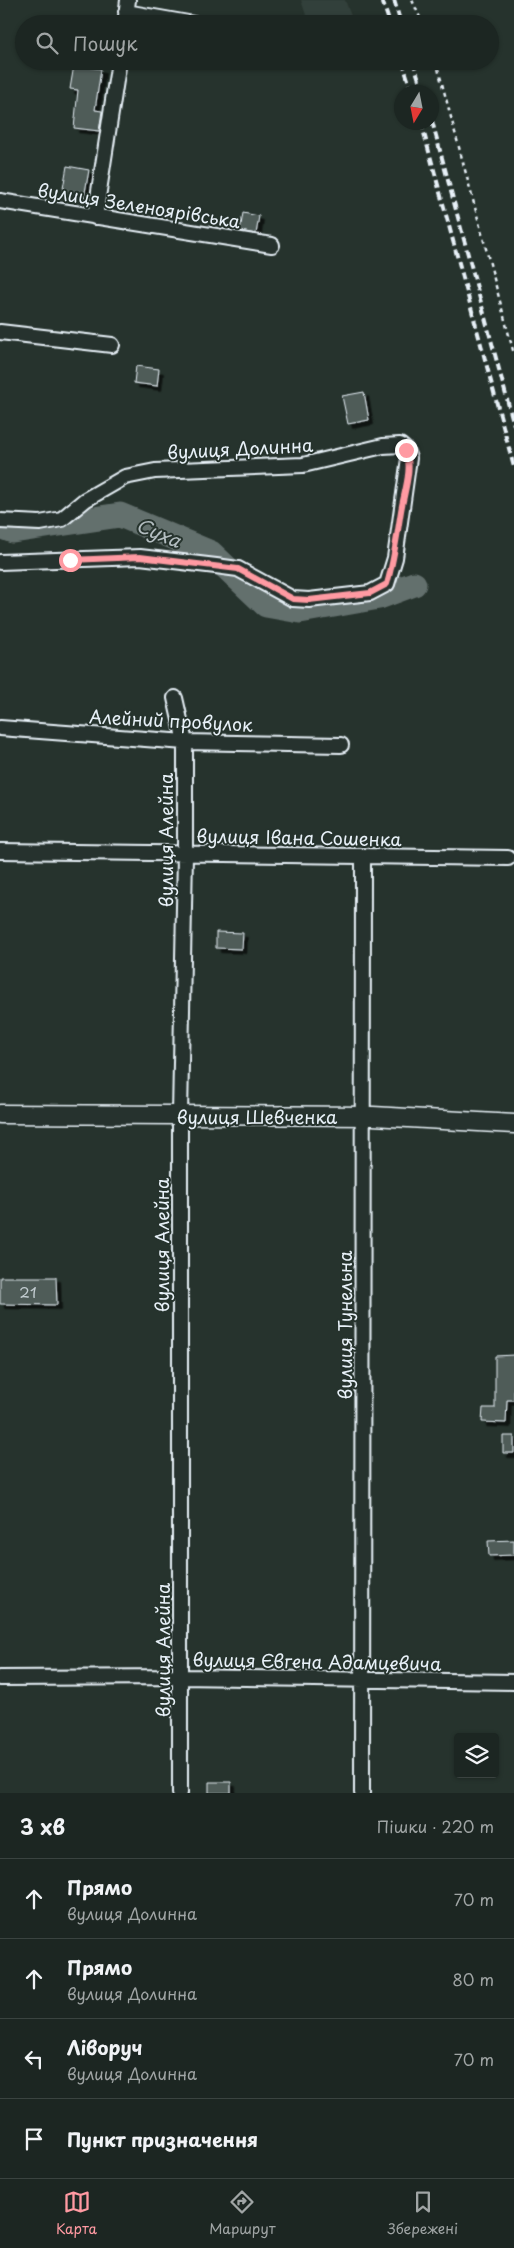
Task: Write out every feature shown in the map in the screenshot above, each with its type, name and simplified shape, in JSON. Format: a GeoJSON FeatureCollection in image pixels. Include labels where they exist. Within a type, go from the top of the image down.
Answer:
{"type":"FeatureCollection","features":[{"type":"Feature","properties":{"kind":"street"},"geometry":{"type":"LineString","coordinates":[[126,12],[143,15]]}},
{"type":"Feature","properties":{"kind":"street"},"geometry":{"type":"LineString","coordinates":[[95,217],[118,70]]}},
{"type":"Feature","properties":{"kind":"street","name":"вулиця Зеленоярівська"},"geometry":{"type":"LineString","coordinates":[[0,201],[272,245]]}},
{"type":"Feature","properties":{"kind":"street"},"geometry":{"type":"LineString","coordinates":[[0,332],[112,345]]}},
{"type":"Feature","properties":{"kind":"street","name":"вулиця Долинна"},"geometry":{"type":"LineString","coordinates":[[0,521],[40,523],[62,519],[85,500],[125,477],[155,471],[303,465],[383,446],[400,445],[406,450],[409,458],[395,558],[387,584],[370,593],[309,600],[293,599],[238,569],[140,557],[0,562]]}},
{"type":"Feature","properties":{"kind":"street"},"geometry":{"type":"LineString","coordinates":[[0,562],[0,567]]}},
{"type":"Feature","properties":{"kind":"street","name":"вулиця Алейна"},"geometry":{"type":"LineString","coordinates":[[175,698],[185,742],[185,855],[180,1115],[180,1793]]}},
{"type":"Feature","properties":{"kind":"street","name":"Алейний провулок"},"geometry":{"type":"LineString","coordinates":[[0,728],[185,742],[341,745]]}},
{"type":"Feature","properties":{"kind":"street","name":"вулиця Івана Сошенка"},"geometry":{"type":"LineString","coordinates":[[0,851],[508,858]]}},
{"type":"Feature","properties":{"kind":"street","name":"вулиця Тунельна"},"geometry":{"type":"LineString","coordinates":[[362,857],[362,1793]]}},
{"type":"Feature","properties":{"kind":"street","name":"вулиця Шевченка"},"geometry":{"type":"LineString","coordinates":[[0,1114],[363,1116],[514,1124]]}},
{"type":"Feature","properties":{"kind":"street","name":"вулиця Євгена Адамцевича"},"geometry":{"type":"LineString","coordinates":[[0,1678],[181,1677],[514,1682]]}},
{"type":"Feature","properties":{"kind":"path"},"geometry":{"type":"LineString","coordinates":[[412,0],[419,15]]}},
{"type":"Feature","properties":{"kind":"path"},"geometry":{"type":"LineString","coordinates":[[438,70],[514,354]]}},
{"type":"Feature","properties":{"kind":"shaded area"},"geometry":{"type":"Polygon","coordinates":[[[301,0],[345,0],[351,15],[306,15],[301,0]]]}},
{"type":"Feature","properties":{"kind":"building"},"geometry":{"type":"Polygon","coordinates":[[[73,70],[101,70],[95,110],[102,111],[99,131],[74,128],[78,90],[70,89],[73,70]]]}},
{"type":"Feature","properties":{"kind":"building"},"geometry":{"type":"Polygon","coordinates":[[[67,166],[89,170],[84,198],[62,194],[67,166]]]}},
{"type":"Feature","properties":{"kind":"building"},"geometry":{"type":"Polygon","coordinates":[[[243,213],[259,216],[256,234],[240,231],[243,213]]]}},
{"type":"Feature","properties":{"kind":"building"},"geometry":{"type":"Polygon","coordinates":[[[136,366],[159,369],[157,386],[134,383],[136,366]]]}},
{"type":"Feature","properties":{"kind":"building"},"geometry":{"type":"Polygon","coordinates":[[[364,392],[369,420],[348,424],[342,396],[364,392]]]}},
{"type":"Feature","properties":{"kind":"building"},"geometry":{"type":"Polygon","coordinates":[[[216,932],[243,933],[242,949],[216,948],[216,932]]]}},
{"type":"Feature","properties":{"kind":"building"},"geometry":{"type":"Polygon","coordinates":[[[0,1277],[56,1277],[57,1305],[0,1304],[0,1277]]]}},
{"type":"Feature","properties":{"kind":"building"},"geometry":{"type":"Polygon","coordinates":[[[514,1355],[514,1400],[507,1400],[506,1423],[482,1422],[483,1408],[495,1408],[495,1356],[514,1355]]]}},
{"type":"Feature","properties":{"kind":"building"},"geometry":{"type":"Polygon","coordinates":[[[503,1436],[514,1436],[514,1453],[503,1453],[503,1436]]]}},
{"type":"Feature","properties":{"kind":"building"},"geometry":{"type":"Polygon","coordinates":[[[514,1540],[514,1555],[489,1556],[488,1541],[514,1540]]]}},
{"type":"Feature","properties":{"kind":"building"},"geometry":{"type":"Polygon","coordinates":[[[209,1782],[231,1782],[231,1793],[209,1793],[209,1782]]]}},
{"type":"Feature","properties":{"kind":"waterway","name":"Суха"},"geometry":{"type":"LineString","coordinates":[[0,526],[13,531],[120,515],[211,553],[266,605],[300,611],[379,597],[414,584]]}},
{"type":"Feature","properties":{"kind":"railway"},"geometry":{"type":"LineString","coordinates":[[382,0],[387,15]]}},
{"type":"Feature","properties":{"kind":"railway"},"geometry":{"type":"LineString","coordinates":[[394,0],[398,15]]}},
{"type":"Feature","properties":{"kind":"railway"},"geometry":{"type":"LineString","coordinates":[[405,70],[410,85]]}},
{"type":"Feature","properties":{"kind":"railway"},"geometry":{"type":"LineString","coordinates":[[416,70],[421,85]]}},
{"type":"Feature","properties":{"kind":"railway"},"geometry":{"type":"LineString","coordinates":[[423,130],[514,467]]}},
{"type":"Feature","properties":{"kind":"railway"},"geometry":{"type":"LineString","coordinates":[[434,130],[514,425]]}},
{"type":"Feature","properties":{"kind":"route"},"geometry":{"type":"LineString","coordinates":[[70,560],[140,557],[238,569],[293,599],[309,600],[370,593],[387,584],[395,558],[409,458],[406,450]]}}]}
